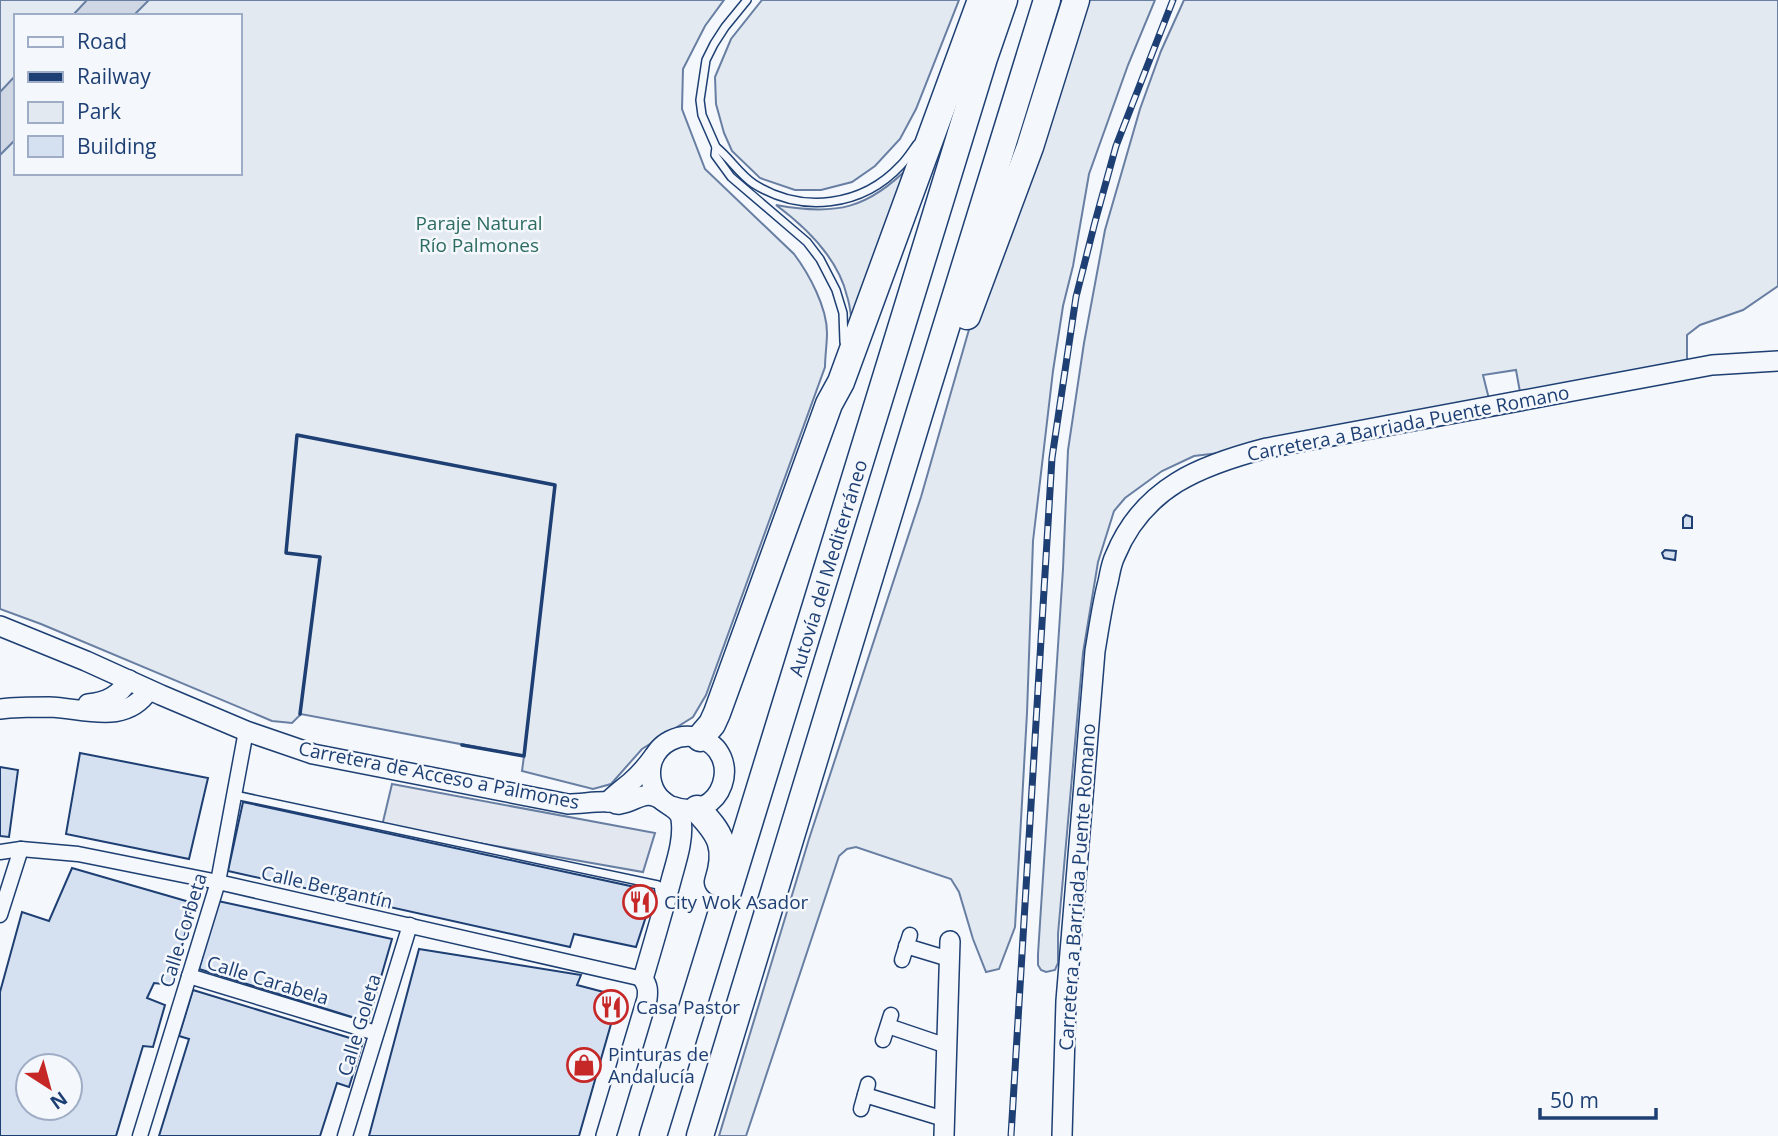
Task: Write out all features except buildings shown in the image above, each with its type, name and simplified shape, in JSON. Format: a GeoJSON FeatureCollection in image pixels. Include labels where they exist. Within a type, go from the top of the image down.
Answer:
{"type":"FeatureCollection","features":[{"type":"Feature","properties":{"kind":"highway"},"geometry":{"type":"LineString","coordinates":[[700,738],[717,713],[829,404],[841,382],[981,0]]}},
{"type":"Feature","properties":{"kind":"highway","name":"Autovía del Mediterráneo"},"geometry":{"type":"LineString","coordinates":[[653,1136],[1004,0]]}},
{"type":"Feature","properties":{"kind":"highway"},"geometry":{"type":"LineString","coordinates":[[700,1136],[1047,0]]}},
{"type":"Feature","properties":{"kind":"highway"},"geometry":{"type":"LineString","coordinates":[[918,418],[941,387],[1030,147],[1076,0]]}},
{"type":"Feature","properties":{"kind":"highway"},"geometry":{"type":"LineString","coordinates":[[697,809],[717,832],[722,845],[723,865],[692,965],[700,985]]}},
{"type":"Feature","properties":{"kind":"street","name":"Carretera a Barriada Puente Romano"},"geometry":{"type":"LineString","coordinates":[[1062,1136],[1066,1001],[1095,651],[1114,557],[1126,533],[1143,510],[1182,478],[1208,466],[1267,448],[1712,365],[1778,360]]}},
{"type":"Feature","properties":{"kind":"street","name":"Carretera de Acceso a Palmones"},"geometry":{"type":"LineString","coordinates":[[0,626],[246,731],[313,754],[568,804],[618,804],[648,795],[653,795],[667,804]]}},
{"type":"Feature","properties":{"kind":"street"},"geometry":{"type":"LineString","coordinates":[[52,707],[100,703],[120,693],[129,680]]}},
{"type":"Feature","properties":{"kind":"street"},"geometry":{"type":"LineString","coordinates":[[0,709],[52,707],[84,712],[117,712],[138,704],[149,690]]}},
{"type":"Feature","properties":{"kind":"street","name":"Calle Corbeta"},"geometry":{"type":"LineString","coordinates":[[140,1136],[218,882],[246,731]]}},
{"type":"Feature","properties":{"kind":"street"},"geometry":{"type":"LineString","coordinates":[[606,1136],[647,999],[647,985],[643,979],[680,845],[679,813],[667,804],[657,794],[650,769],[657,752],[670,740],[687,736],[700,738],[712,745],[718,751],[724,768],[722,786],[713,800],[697,809],[679,809],[667,804]]}},
{"type":"Feature","properties":{"kind":"street","name":"Carretera de Acceso a Palmones"},"geometry":{"type":"LineString","coordinates":[[608,802],[639,774],[657,752]]}},
{"type":"Feature","properties":{"kind":"street"},"geometry":{"type":"LineString","coordinates":[[0,915],[21,849]]}},
{"type":"Feature","properties":{"kind":"street","name":"Calle Bergantín"},"geometry":{"type":"LineString","coordinates":[[0,852],[21,849],[78,854],[218,882],[643,979]]}},
{"type":"Feature","properties":{"kind":"street","name":"Calle Goleta"},"geometry":{"type":"LineString","coordinates":[[345,1136],[410,925]]}},
{"type":"Feature","properties":{"kind":"street"},"geometry":{"type":"LineString","coordinates":[[865,1096],[944,1128],[950,950],[906,947]]}},
{"type":"Feature","properties":{"kind":"street","name":"Calle Carabela"},"geometry":{"type":"LineString","coordinates":[[189,976],[376,1033]]}},
{"type":"Feature","properties":{"kind":"street"},"geometry":{"type":"LineString","coordinates":[[887,1027],[947,1046]]}},
{"type":"Feature","properties":{"kind":"lane"},"geometry":{"type":"LineString","coordinates":[[747,0],[730,19],[706,60],[700,100],[702,116],[716,147],[751,181],[776,195],[816,204],[841,200],[867,191],[902,165],[933,114],[964,46]]}},
{"type":"Feature","properties":{"kind":"lane"},"geometry":{"type":"LineString","coordinates":[[716,147],[715,155],[732,177],[807,242],[820,259],[833,283],[844,313],[841,354]]}},
{"type":"Feature","properties":{"kind":"lane"},"geometry":{"type":"LineString","coordinates":[[829,404],[838,367]]}},
{"type":"Feature","properties":{"kind":"lane"},"geometry":{"type":"LineString","coordinates":[[235,795],[658,885],[663,912]]}},
{"type":"Feature","properties":{"kind":"green space","name":"Paraje Natural Río Palmones"},"geometry":{"type":"Polygon","coordinates":[[[0,0],[724,0],[705,26],[683,69],[682,109],[705,169],[794,254],[805,271],[821,302],[827,337],[825,367],[706,695],[693,717],[642,749],[611,784],[593,789],[522,771],[524,756],[301,714],[292,723],[272,721],[0,609],[0,0]]]}},
{"type":"Feature","properties":{"kind":"green space"},"geometry":{"type":"Polygon","coordinates":[[[762,0],[959,0],[916,109],[900,139],[875,166],[852,182],[821,190],[795,190],[760,178],[732,151],[716,104],[715,77],[731,39],[762,0]]]}},
{"type":"Feature","properties":{"kind":"green space"},"geometry":{"type":"Polygon","coordinates":[[[1086,0],[1155,0],[1128,65],[1089,174],[1053,371],[1033,541],[1015,927],[999,969],[986,972],[959,892],[951,879],[856,847],[847,849],[839,856],[746,1136],[719,1136],[809,839],[921,497],[974,312],[1086,0]]]}},
{"type":"Feature","properties":{"kind":"green space"},"geometry":{"type":"Polygon","coordinates":[[[1184,0],[1778,0],[1778,286],[1743,310],[1700,325],[1687,335],[1687,361],[1520,392],[1516,370],[1483,375],[1489,399],[1194,456],[1162,471],[1125,498],[1114,511],[1098,562],[1083,653],[1058,934],[1058,963],[1055,970],[1046,972],[1038,965],[1038,954],[1068,450],[1105,230],[1140,109],[1161,51],[1184,0]]]}},
{"type":"Feature","properties":{"kind":"green space"},"geometry":{"type":"Polygon","coordinates":[[[911,165],[852,324],[843,282],[829,257],[810,234],[776,205],[816,210],[850,206],[880,191],[911,165]]]}},
{"type":"Feature","properties":{"kind":"shaded area"},"geometry":{"type":"Polygon","coordinates":[[[87,0],[149,0],[135,14],[74,14],[87,0]]]}},
{"type":"Feature","properties":{"kind":"shaded area"},"geometry":{"type":"Polygon","coordinates":[[[14,77],[14,141],[0,155],[0,92],[14,77]]]}},
{"type":"Feature","properties":{"kind":"shaded area"},"geometry":{"type":"Polygon","coordinates":[[[392,784],[655,833],[643,872],[382,826],[392,784]]]}},
{"type":"Feature","properties":{"kind":"railway"},"geometry":{"type":"LineString","coordinates":[[1011,1136],[1052,458],[1076,297],[1095,222],[1116,146],[1173,0]]}},
{"type":"Feature","properties":{"kind":"wall"},"geometry":{"type":"LineString","coordinates":[[300,714],[320,557],[286,553],[297,435],[555,485],[524,756],[462,745]]}},
{"type":"Feature","properties":{"kind":"place","name":"City Wok Asador"},"geometry":{"type":"Point","coordinates":[640,902]}},
{"type":"Feature","properties":{"kind":"place","name":"Casa Pastor"},"geometry":{"type":"Point","coordinates":[611,1007]}},
{"type":"Feature","properties":{"kind":"place","name":"Pinturas de Andalucía"},"geometry":{"type":"Point","coordinates":[584,1065]}}]}
